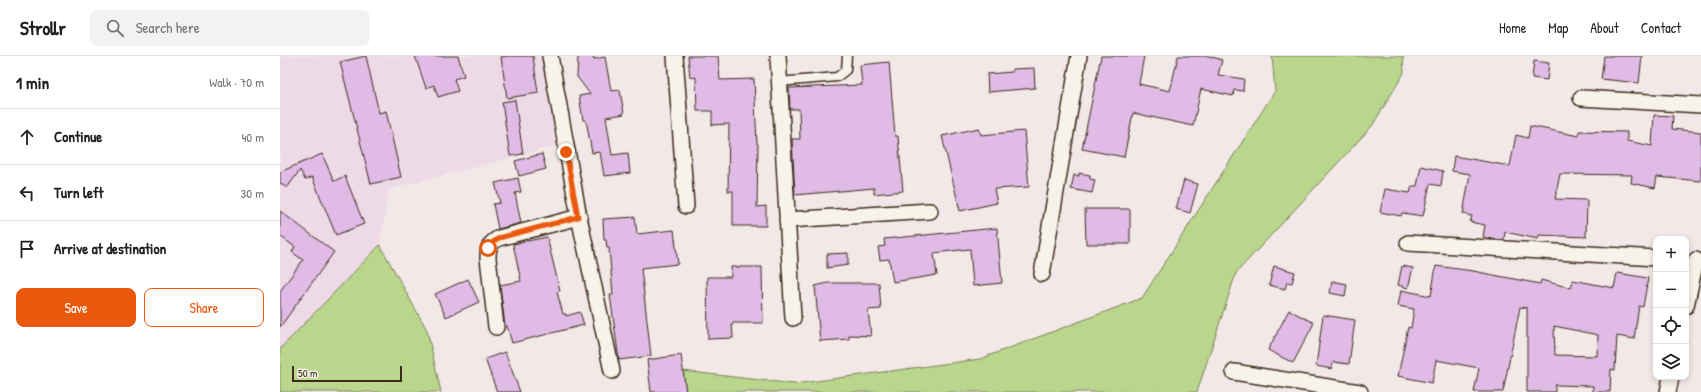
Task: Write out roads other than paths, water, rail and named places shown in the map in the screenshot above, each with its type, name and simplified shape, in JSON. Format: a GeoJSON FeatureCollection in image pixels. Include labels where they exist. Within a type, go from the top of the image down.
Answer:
{"type":"FeatureCollection","features":[{"type":"Feature","properties":{"kind":"street"},"geometry":{"type":"LineString","coordinates":[[550,56],[578,217],[612,371]]}},
{"type":"Feature","properties":{"kind":"street"},"geometry":{"type":"LineString","coordinates":[[675,56],[686,206]]}},
{"type":"Feature","properties":{"kind":"street"},"geometry":{"type":"LineString","coordinates":[[778,56],[793,318]]}},
{"type":"Feature","properties":{"kind":"street"},"geometry":{"type":"LineString","coordinates":[[1042,274],[1079,56]]}},
{"type":"Feature","properties":{"kind":"street"},"geometry":{"type":"LineString","coordinates":[[1581,98],[1701,105]]}},
{"type":"Feature","properties":{"kind":"street"},"geometry":{"type":"LineString","coordinates":[[787,220],[930,211]]}},
{"type":"Feature","properties":{"kind":"street"},"geometry":{"type":"LineString","coordinates":[[496,327],[488,248],[499,238],[578,217]]}},
{"type":"Feature","properties":{"kind":"street"},"geometry":{"type":"LineString","coordinates":[[1408,243],[1653,258]]}},
{"type":"Feature","properties":{"kind":"street"},"geometry":{"type":"LineString","coordinates":[[1689,288],[1694,259]]}},
{"type":"Feature","properties":{"kind":"street"},"geometry":{"type":"LineString","coordinates":[[1234,372],[1360,392]]}},
{"type":"Feature","properties":{"kind":"street"},"geometry":{"type":"LineString","coordinates":[[1668,392],[1670,380]]}},
{"type":"Feature","properties":{"kind":"lane"},"geometry":{"type":"LineString","coordinates":[[779,82],[837,77],[846,70],[847,56]]}}]}
